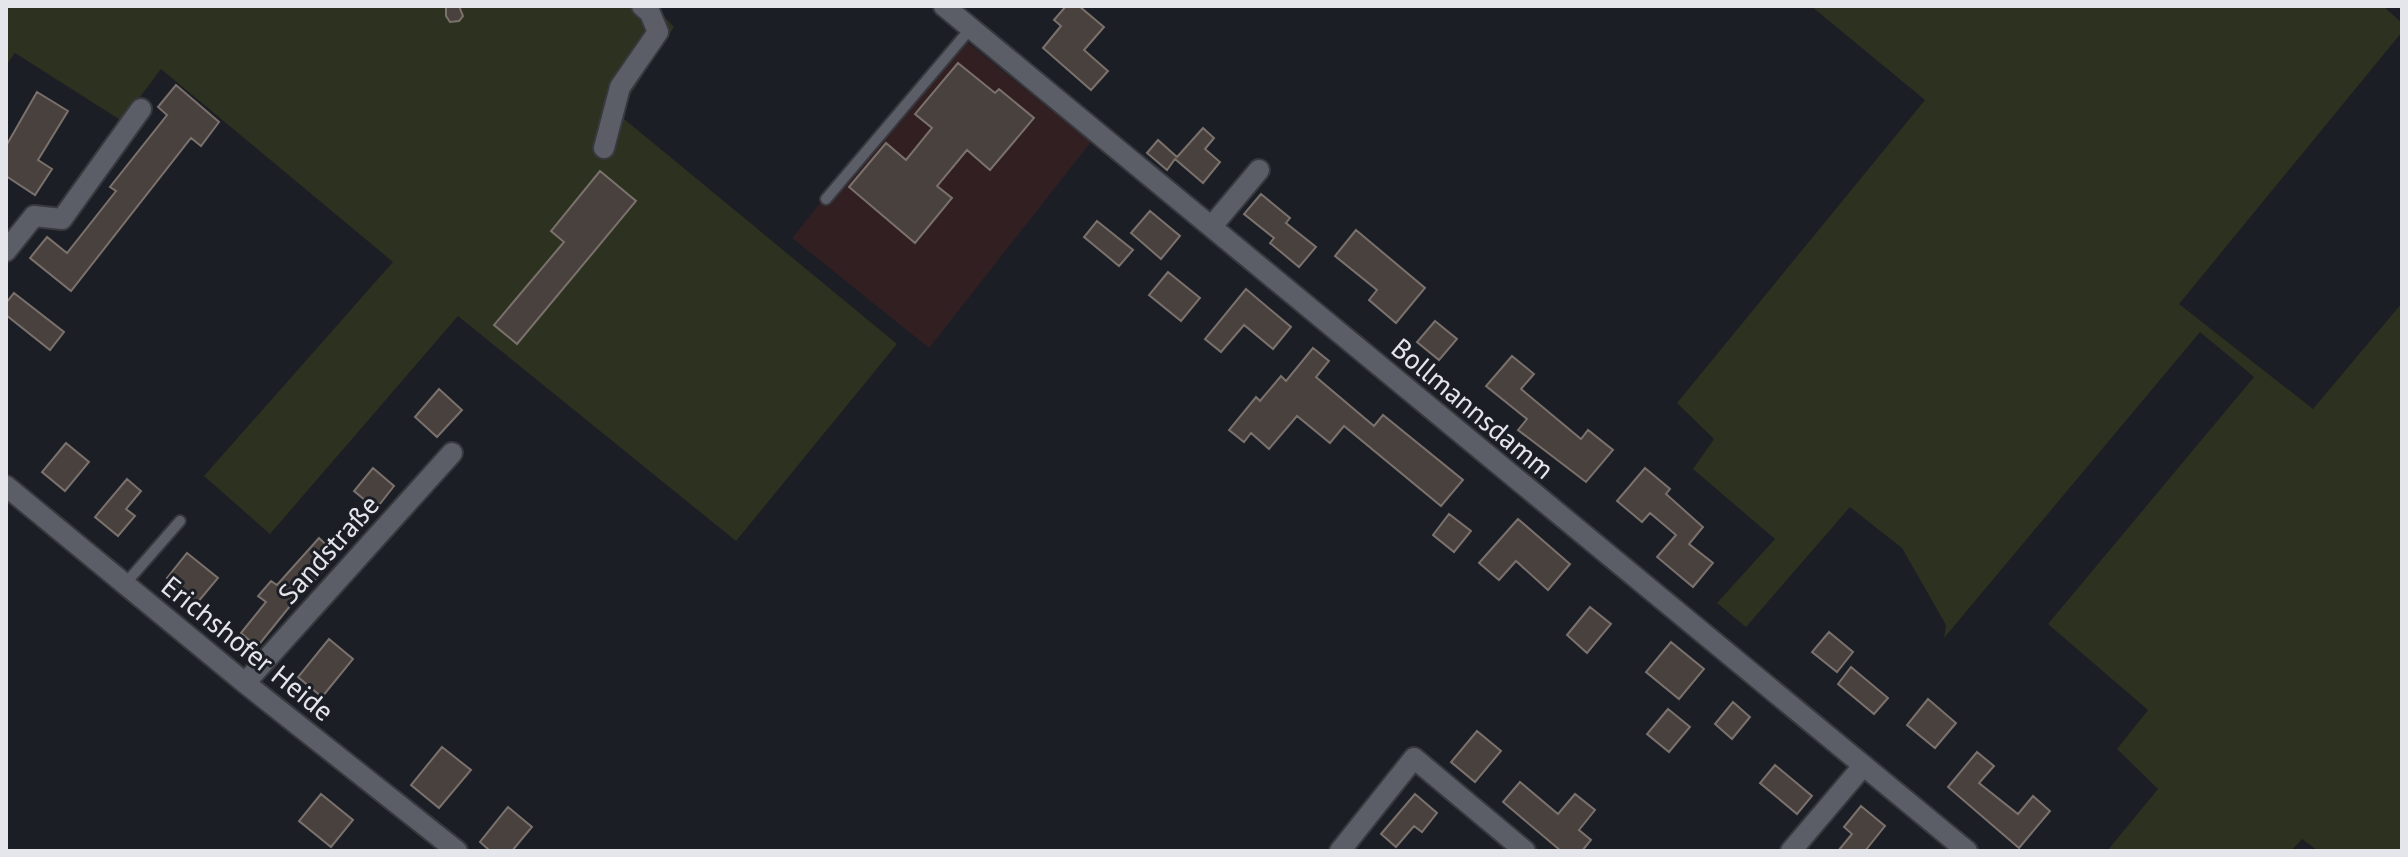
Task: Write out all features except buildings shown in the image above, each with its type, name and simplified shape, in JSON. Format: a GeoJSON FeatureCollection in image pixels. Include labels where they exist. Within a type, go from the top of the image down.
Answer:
{"type":"FeatureCollection","features":[{"type":"Feature","properties":{"kind":"street"},"geometry":{"type":"LineString","coordinates":[[604,148],[620,87],[658,32],[650,13],[642,6]]}},
{"type":"Feature","properties":{"kind":"street","name":"Bollmannsdamm"},"geometry":{"type":"LineString","coordinates":[[944,6],[1967,851]]}},
{"type":"Feature","properties":{"kind":"street"},"geometry":{"type":"LineString","coordinates":[[6,251],[34,216],[62,219],[141,109]]}},
{"type":"Feature","properties":{"kind":"street"},"geometry":{"type":"LineString","coordinates":[[1212,226],[1259,170]]}},
{"type":"Feature","properties":{"kind":"street","name":"Sandstraße"},"geometry":{"type":"LineString","coordinates":[[245,683],[452,453]]}},
{"type":"Feature","properties":{"kind":"street","name":"Erichshofer Heide"},"geometry":{"type":"LineString","coordinates":[[6,486],[245,683],[457,851]]}},
{"type":"Feature","properties":{"kind":"street"},"geometry":{"type":"LineString","coordinates":[[1340,851],[1414,758],[1525,851]]}},
{"type":"Feature","properties":{"kind":"street"},"geometry":{"type":"LineString","coordinates":[[1791,851],[1863,766]]}},
{"type":"Feature","properties":{"kind":"lane"},"geometry":{"type":"LineString","coordinates":[[826,199],[971,28]]}},
{"type":"Feature","properties":{"kind":"lane"},"geometry":{"type":"LineString","coordinates":[[125,584],[180,521]]}},
{"type":"Feature","properties":{"kind":"shaded area"},"geometry":{"type":"Polygon","coordinates":[[[957,34],[1091,142],[929,348],[792,238],[957,34]]]}},
{"type":"Feature","properties":{"kind":"green space"},"geometry":{"type":"Polygon","coordinates":[[[6,6],[654,6],[674,27],[618,114],[897,344],[736,541],[458,316],[270,534],[204,476],[393,262],[161,69],[122,121],[15,53],[6,65],[6,6]]]}},
{"type":"Feature","properties":{"kind":"green space"},"geometry":{"type":"Polygon","coordinates":[[[1811,6],[2383,6],[2402,23],[2402,32],[2179,304],[2313,409],[2402,303],[2402,851],[2318,851],[2302,839],[2291,851],[2107,851],[2158,789],[2117,749],[2148,710],[2048,624],[2254,377],[2200,332],[1944,638],[1946,625],[1902,548],[1850,507],[1746,627],[1717,603],[1775,539],[1693,469],[1714,439],[1677,403],[1925,100],[1811,6]]]}}]}
